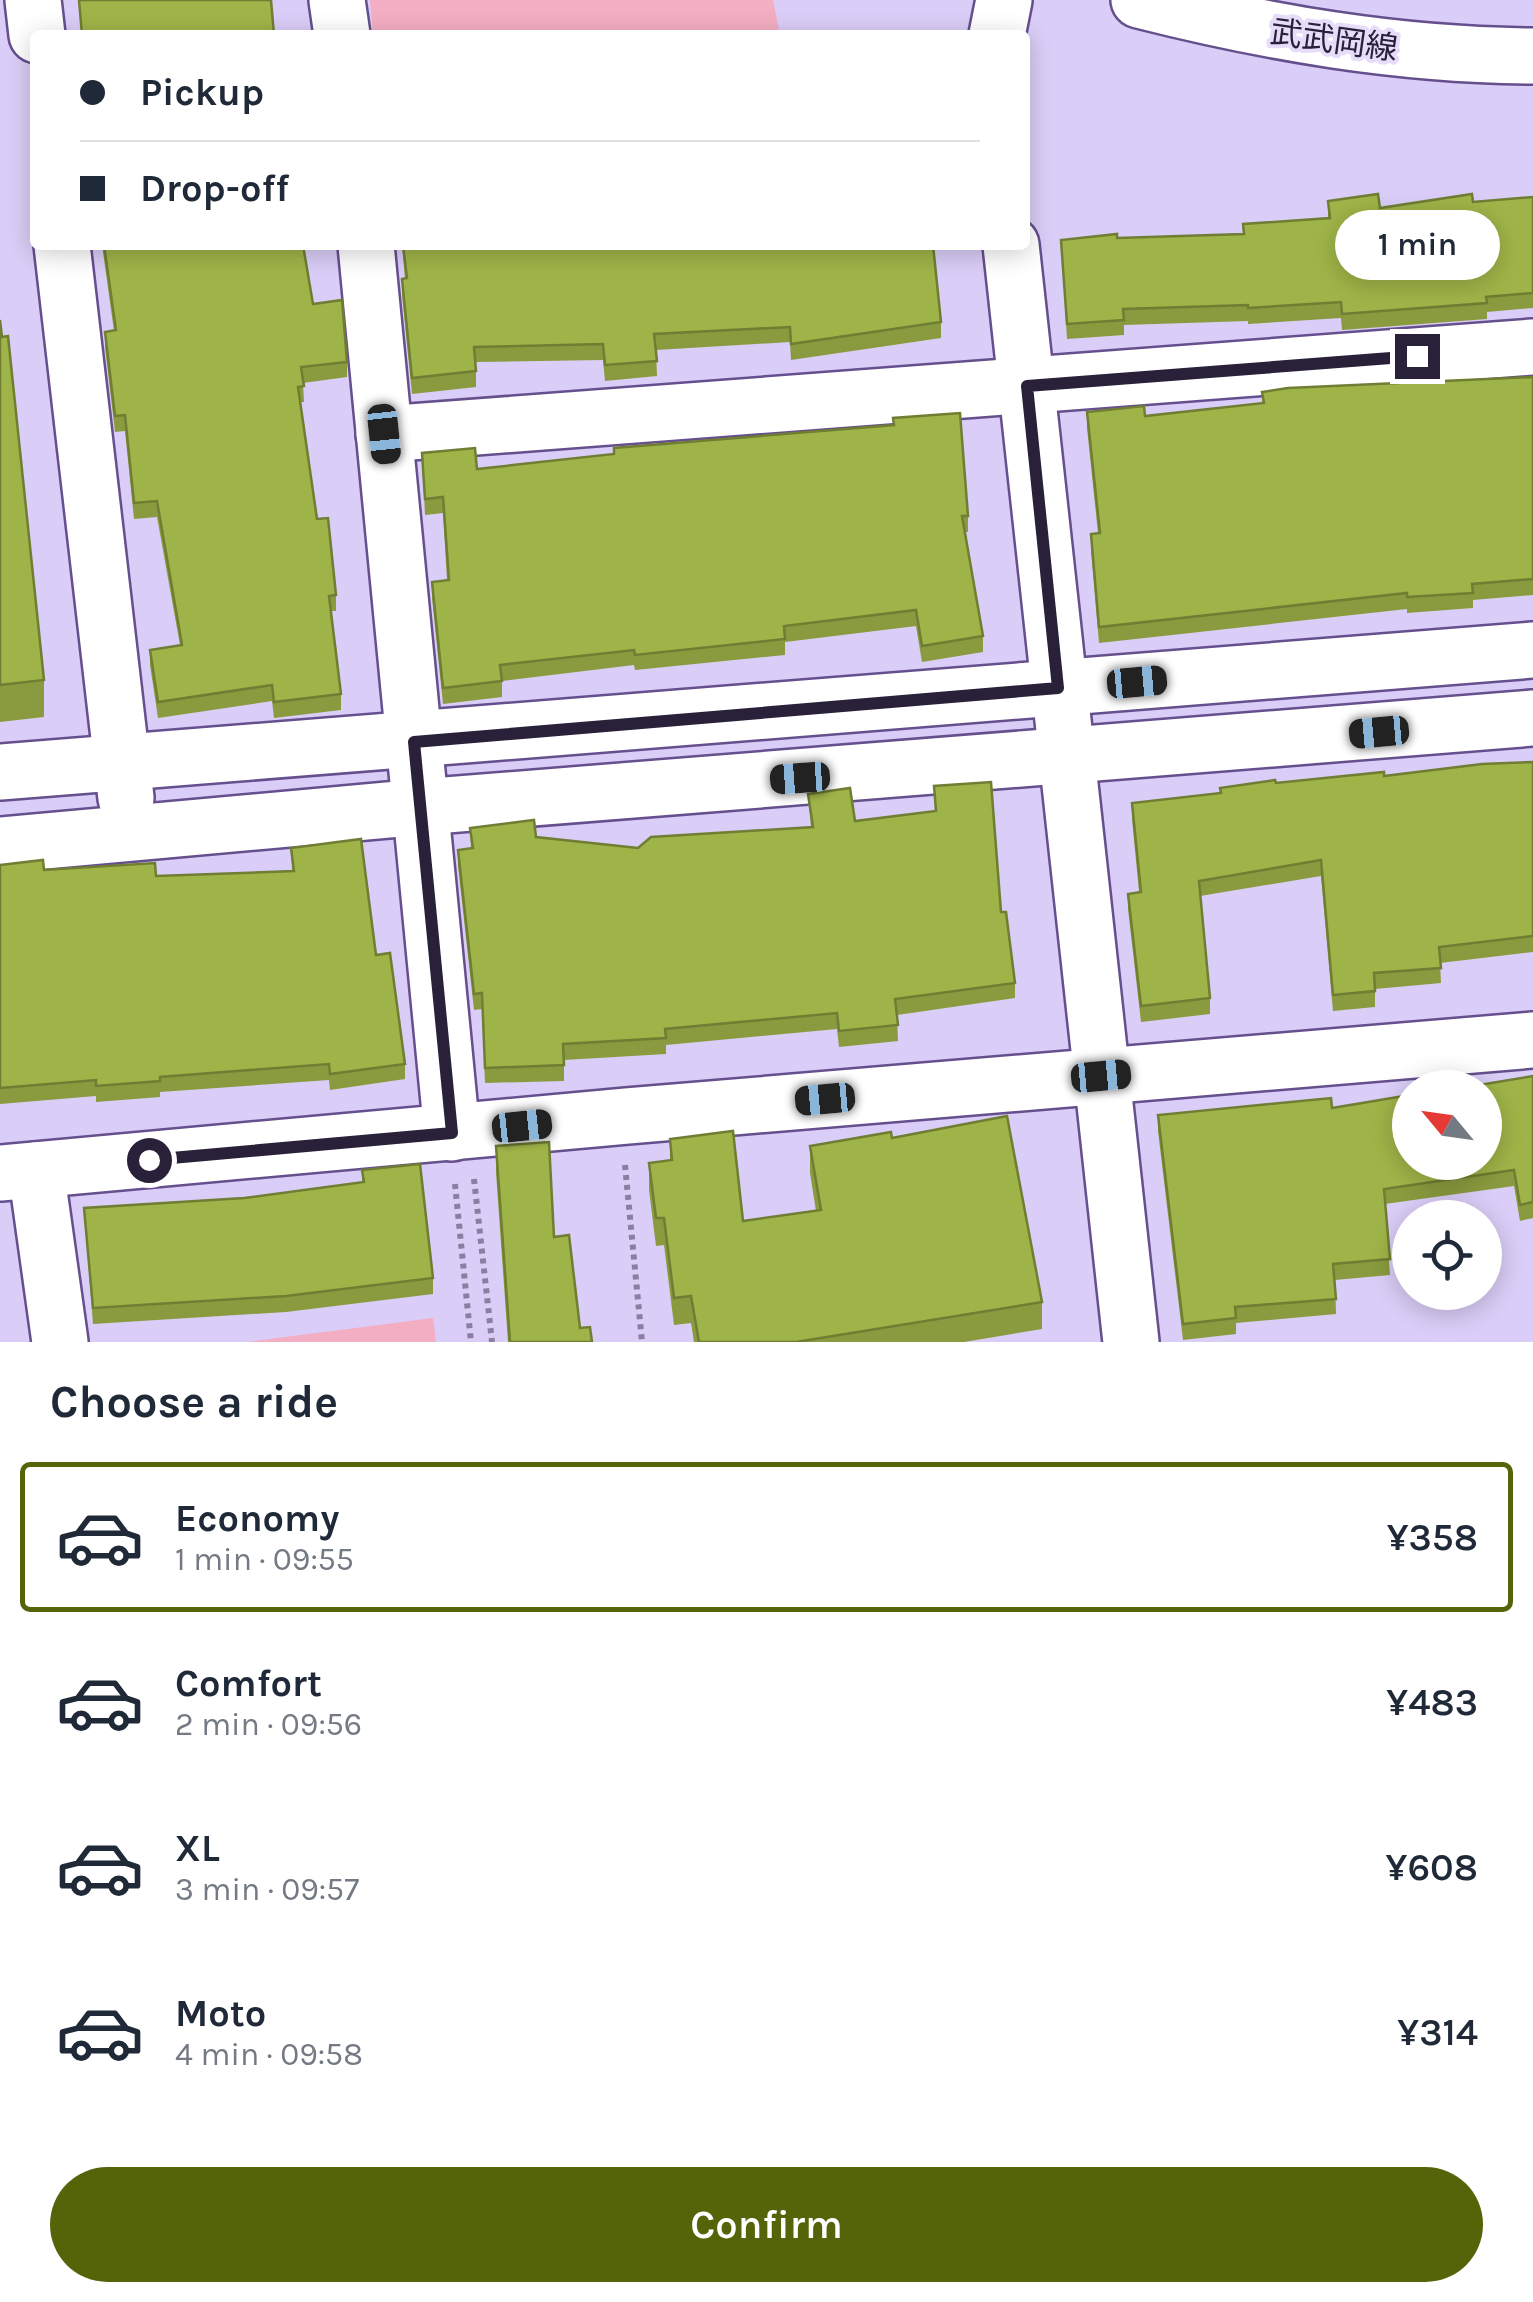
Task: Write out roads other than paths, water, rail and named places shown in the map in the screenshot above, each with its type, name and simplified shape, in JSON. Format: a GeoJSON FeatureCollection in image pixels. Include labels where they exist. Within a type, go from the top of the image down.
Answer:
{"type":"FeatureCollection","features":[{"type":"Feature","properties":{"kind":"street"},"geometry":{"type":"LineString","coordinates":[[33,0],[36,30]]}},
{"type":"Feature","properties":{"kind":"street"},"geometry":{"type":"LineString","coordinates":[[337,0],[341,30]]}},
{"type":"Feature","properties":{"kind":"street"},"geometry":{"type":"LineString","coordinates":[[998,30],[1004,0]]}},
{"type":"Feature","properties":{"kind":"street","name":"武武岡線"},"geometry":{"type":"LineString","coordinates":[[1139,0],[1261,30],[1322,40],[1433,53],[1533,56]]}},
{"type":"Feature","properties":{"kind":"street"},"geometry":{"type":"LineString","coordinates":[[63,250],[130,834]]}},
{"type":"Feature","properties":{"kind":"street"},"geometry":{"type":"LineString","coordinates":[[366,250],[459,1153]]}},
{"type":"Feature","properties":{"kind":"street"},"geometry":{"type":"LineString","coordinates":[[1012,250],[1131,1342]]}},
{"type":"Feature","properties":{"kind":"street"},"geometry":{"type":"LineString","coordinates":[[384,434],[1533,347]]}},
{"type":"Feature","properties":{"kind":"street"},"geometry":{"type":"LineString","coordinates":[[0,772],[1533,650]]}},
{"type":"Feature","properties":{"kind":"street"},"geometry":{"type":"LineString","coordinates":[[0,845],[421,807],[1533,718]]}},
{"type":"Feature","properties":{"kind":"street"},"geometry":{"type":"LineString","coordinates":[[60,1342],[18,1172],[459,1153],[1101,1076],[1533,1040]]}}]}
